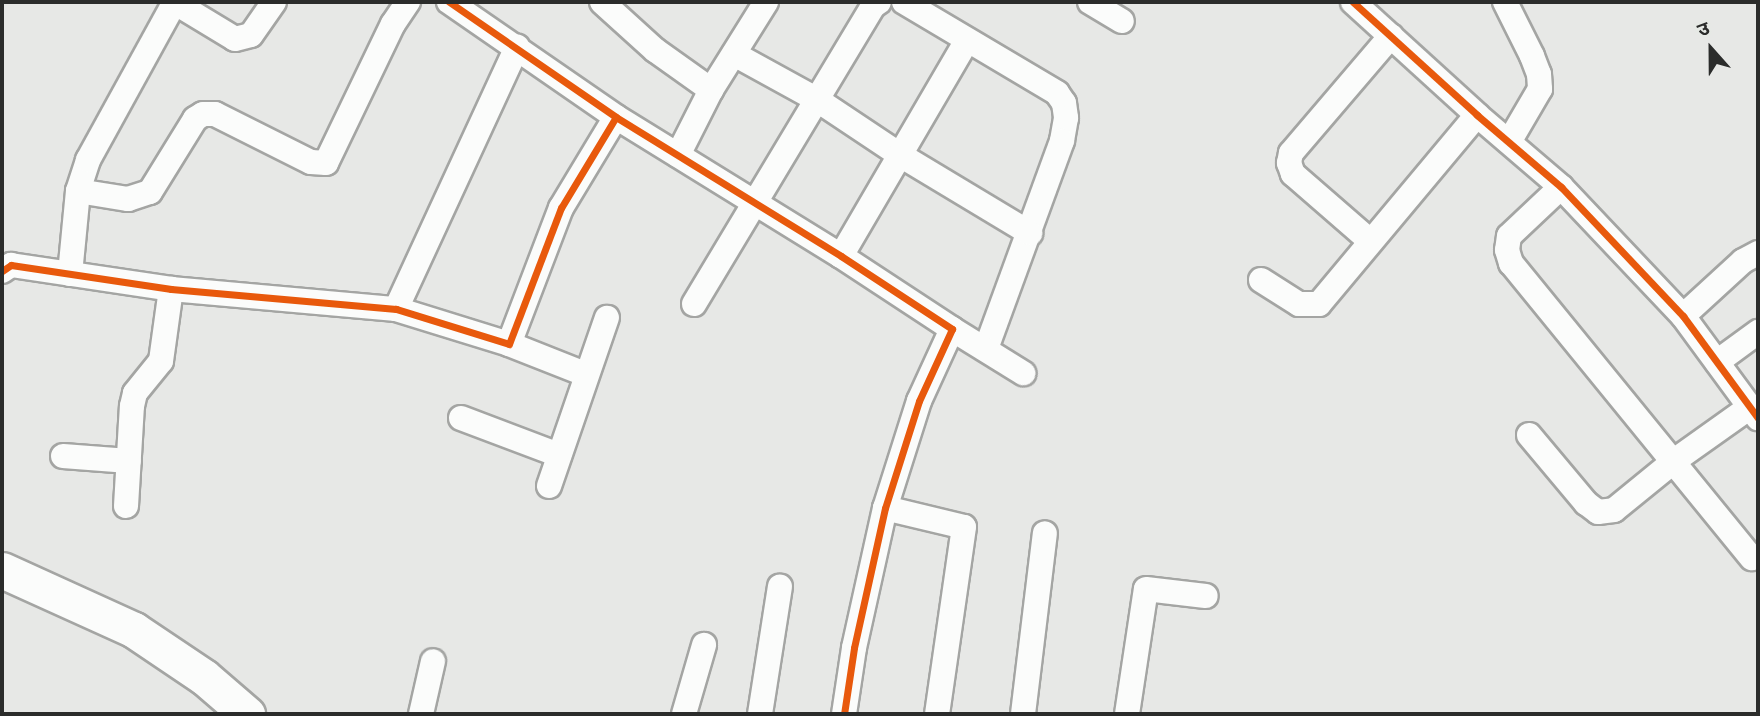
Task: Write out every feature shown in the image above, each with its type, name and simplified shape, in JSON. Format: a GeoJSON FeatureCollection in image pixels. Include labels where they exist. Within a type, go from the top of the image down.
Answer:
{"type":"FeatureCollection","features":[{"type":"Feature","properties":{"kind":"highway"},"geometry":{"type":"LineString","coordinates":[[2,570],[134,630],[204,677],[247,714]]}},
{"type":"Feature","properties":{"kind":"highway"},"geometry":{"type":"LineString","coordinates":[[2,594],[135,654],[217,714]]}},
{"type":"Feature","properties":{"kind":"street"},"geometry":{"type":"LineString","coordinates":[[70,274],[78,191],[88,160],[174,2],[235,40],[251,35],[274,2]]}},
{"type":"Feature","properties":{"kind":"street"},"geometry":{"type":"LineString","coordinates":[[78,191],[128,199],[150,192],[195,119],[202,114],[215,114],[311,162],[326,163],[393,24],[408,2]]}},
{"type":"Feature","properties":{"kind":"street"},"geometry":{"type":"LineString","coordinates":[[449,2],[616,117],[841,256],[1023,373]]}},
{"type":"Feature","properties":{"kind":"street"},"geometry":{"type":"LineString","coordinates":[[602,2],[655,50],[711,90]]}},
{"type":"Feature","properties":{"kind":"street"},"geometry":{"type":"LineString","coordinates":[[678,155],[711,90],[766,2]]}},
{"type":"Feature","properties":{"kind":"street"},"geometry":{"type":"LineString","coordinates":[[694,304],[816,99],[873,6],[879,2]]}},
{"type":"Feature","properties":{"kind":"street"},"geometry":{"type":"LineString","coordinates":[[1090,2],[1122,21]]}},
{"type":"Feature","properties":{"kind":"street"},"geometry":{"type":"LineString","coordinates":[[1353,2],[1561,187],[1683,316],[1754,413],[1674,461],[1614,510],[1598,512],[1586,503],[1529,435]]}},
{"type":"Feature","properties":{"kind":"street"},"geometry":{"type":"LineString","coordinates":[[1505,2],[1532,56],[1539,74],[1540,89],[1509,142]]}},
{"type":"Feature","properties":{"kind":"street"},"geometry":{"type":"LineString","coordinates":[[919,6],[967,40],[1057,93],[1064,103],[1066,118],[1062,141],[986,349]]}},
{"type":"Feature","properties":{"kind":"street"},"geometry":{"type":"LineString","coordinates":[[1369,240],[1293,174],[1289,163],[1291,153],[1391,36]]}},
{"type":"Feature","properties":{"kind":"street"},"geometry":{"type":"LineString","coordinates":[[841,256],[967,40]]}},
{"type":"Feature","properties":{"kind":"street"},"geometry":{"type":"LineString","coordinates":[[396,309],[517,47]]}},
{"type":"Feature","properties":{"kind":"street"},"geometry":{"type":"LineString","coordinates":[[734,54],[816,99],[900,155],[1030,233]]}},
{"type":"Feature","properties":{"kind":"street"},"geometry":{"type":"LineString","coordinates":[[1261,280],[1299,304],[1320,304],[1369,240],[1477,115]]}},
{"type":"Feature","properties":{"kind":"street"},"geometry":{"type":"LineString","coordinates":[[509,344],[561,208],[616,117]]}},
{"type":"Feature","properties":{"kind":"street"},"geometry":{"type":"LineString","coordinates":[[1561,187],[1509,236],[1507,250],[1511,263],[1752,558]]}},
{"type":"Feature","properties":{"kind":"street"},"geometry":{"type":"LineString","coordinates":[[1683,316],[1744,261],[1758,253]]}},
{"type":"Feature","properties":{"kind":"street"},"geometry":{"type":"LineString","coordinates":[[2,271],[11,265],[171,289],[396,309],[509,344],[585,374]]}},
{"type":"Feature","properties":{"kind":"street"},"geometry":{"type":"LineString","coordinates":[[127,506],[135,393],[161,362],[171,289]]}},
{"type":"Feature","properties":{"kind":"street"},"geometry":{"type":"LineString","coordinates":[[549,486],[585,374],[607,318]]}},
{"type":"Feature","properties":{"kind":"street"},"geometry":{"type":"LineString","coordinates":[[844,714],[854,648],[885,508],[919,401],[952,329]]}},
{"type":"Feature","properties":{"kind":"street"},"geometry":{"type":"LineString","coordinates":[[1717,362],[1758,332]]}},
{"type":"Feature","properties":{"kind":"street"},"geometry":{"type":"LineString","coordinates":[[461,418],[559,455]]}},
{"type":"Feature","properties":{"kind":"street"},"geometry":{"type":"LineString","coordinates":[[63,456],[129,461]]}},
{"type":"Feature","properties":{"kind":"street"},"geometry":{"type":"LineString","coordinates":[[885,508],[964,527],[937,714]]}},
{"type":"Feature","properties":{"kind":"street"},"geometry":{"type":"LineString","coordinates":[[1023,714],[1045,533]]}},
{"type":"Feature","properties":{"kind":"street"},"geometry":{"type":"LineString","coordinates":[[760,714],[780,587]]}},
{"type":"Feature","properties":{"kind":"street"},"geometry":{"type":"LineString","coordinates":[[1127,714],[1146,589],[1206,596]]}},
{"type":"Feature","properties":{"kind":"street"},"geometry":{"type":"LineString","coordinates":[[684,714],[704,645]]}},
{"type":"Feature","properties":{"kind":"street"},"geometry":{"type":"LineString","coordinates":[[421,714],[433,661]]}},
{"type":"Feature","properties":{"kind":"cycle path"},"geometry":{"type":"LineString","coordinates":[[2,271],[11,265],[171,289],[396,309],[509,344],[561,208],[616,117],[449,2]]}},
{"type":"Feature","properties":{"kind":"cycle path"},"geometry":{"type":"LineString","coordinates":[[1353,2],[1561,187],[1683,316],[1758,418]]}},
{"type":"Feature","properties":{"kind":"cycle path"},"geometry":{"type":"LineString","coordinates":[[616,117],[841,256],[952,329],[919,401],[885,508],[854,648],[844,714]]}}]}
